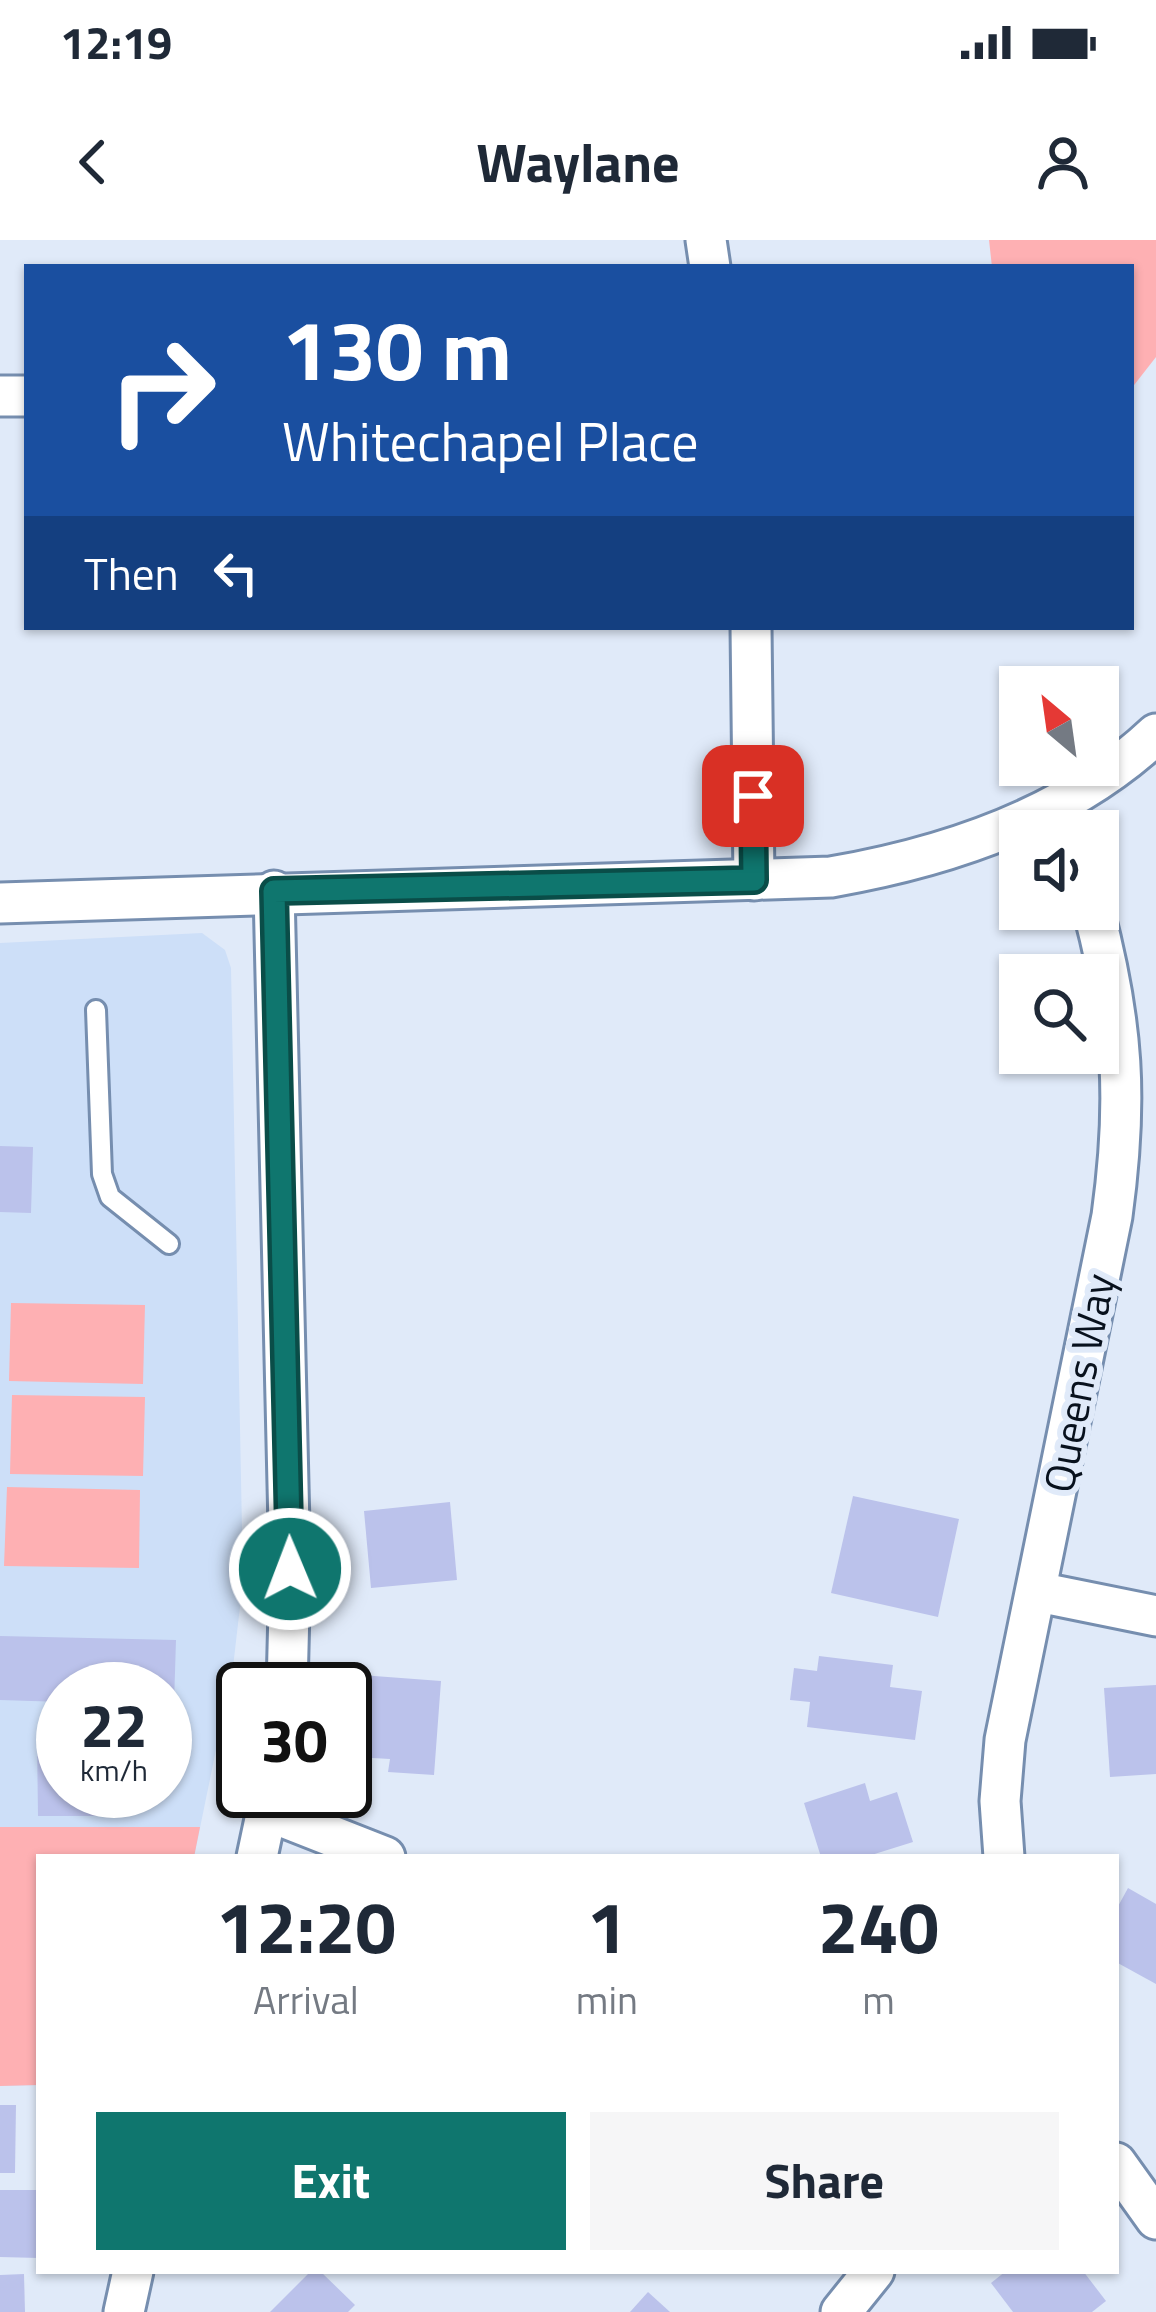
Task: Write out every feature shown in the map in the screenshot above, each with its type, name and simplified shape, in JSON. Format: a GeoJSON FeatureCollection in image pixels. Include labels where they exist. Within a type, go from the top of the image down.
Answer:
{"type":"FeatureCollection","features":[{"type":"Feature","properties":{"kind":"street"},"geometry":{"type":"LineString","coordinates":[[751,630],[754,880]]}},
{"type":"Feature","properties":{"kind":"street"},"geometry":{"type":"LineString","coordinates":[[1065,810],[1156,734]]}},
{"type":"Feature","properties":{"kind":"street"},"geometry":{"type":"LineString","coordinates":[[0,903],[831,877],[914,863],[999,837]]}},
{"type":"Feature","properties":{"kind":"street"},"geometry":{"type":"LineString","coordinates":[[274,891],[290,1569],[288,1662]]}},
{"type":"Feature","properties":{"kind":"street","name":"Queens Way"},"geometry":{"type":"LineString","coordinates":[[1004,1854],[1000,1801],[1005,1740],[1112,1216],[1124,1130],[1123,1047],[1098,930]]}},
{"type":"Feature","properties":{"kind":"street"},"geometry":{"type":"LineString","coordinates":[[1038,1592],[1156,1616]]}},
{"type":"Feature","properties":{"kind":"street"},"geometry":{"type":"LineString","coordinates":[[258,1854],[266,1818]]}},
{"type":"Feature","properties":{"kind":"street"},"geometry":{"type":"LineString","coordinates":[[305,1818],[380,1854]]}},
{"type":"Feature","properties":{"kind":"street"},"geometry":{"type":"LineString","coordinates":[[1119,2167],[1156,2219]]}},
{"type":"Feature","properties":{"kind":"street"},"geometry":{"type":"LineString","coordinates":[[124,2312],[132,2274]]}},
{"type":"Feature","properties":{"kind":"street"},"geometry":{"type":"LineString","coordinates":[[841,2312],[872,2274]]}},
{"type":"Feature","properties":{"kind":"lane"},"geometry":{"type":"LineString","coordinates":[[96,1010],[102,1174],[110,1197],[170,1244]]}},
{"type":"Feature","properties":{"kind":"shaded area"},"geometry":{"type":"Polygon","coordinates":[[[989,240],[1156,240],[1156,357],[1134,385],[1134,264],[992,264],[989,240]]]}},
{"type":"Feature","properties":{"kind":"shaded area"},"geometry":{"type":"Polygon","coordinates":[[[202,933],[225,950],[231,968],[243,1581],[234,1662],[216,1662],[216,1750],[195,1854],[36,1854],[36,2085],[0,2086],[0,943],[202,933]]]}},
{"type":"Feature","properties":{"kind":"shaded area"},"geometry":{"type":"Polygon","coordinates":[[[11,1303],[145,1305],[143,1384],[9,1381],[11,1303]]]}},
{"type":"Feature","properties":{"kind":"shaded area"},"geometry":{"type":"Polygon","coordinates":[[[12,1395],[145,1397],[143,1476],[10,1474],[12,1395]]]}},
{"type":"Feature","properties":{"kind":"shaded area"},"geometry":{"type":"Polygon","coordinates":[[[7,1487],[140,1490],[139,1568],[4,1566],[7,1487]]]}},
{"type":"Feature","properties":{"kind":"shaded area"},"geometry":{"type":"Polygon","coordinates":[[[0,1827],[200,1827],[195,1854],[36,1854],[36,2085],[0,2086],[0,1827]]]}},
{"type":"Feature","properties":{"kind":"building"},"geometry":{"type":"Polygon","coordinates":[[[0,1146],[33,1147],[31,1213],[0,1212],[0,1146]]]}},
{"type":"Feature","properties":{"kind":"building"},"geometry":{"type":"Polygon","coordinates":[[[853,1496],[959,1519],[938,1617],[831,1593],[853,1496]]]}},
{"type":"Feature","properties":{"kind":"building"},"geometry":{"type":"Polygon","coordinates":[[[450,1502],[457,1580],[371,1588],[364,1511],[450,1502]]]}},
{"type":"Feature","properties":{"kind":"building"},"geometry":{"type":"Polygon","coordinates":[[[0,1636],[176,1640],[175,1662],[36,1662],[36,1701],[0,1700],[0,1636]]]}},
{"type":"Feature","properties":{"kind":"building"},"geometry":{"type":"Polygon","coordinates":[[[819,1656],[893,1665],[890,1687],[922,1691],[915,1740],[807,1727],[810,1702],[790,1700],[794,1668],[817,1671],[819,1656]]]}},
{"type":"Feature","properties":{"kind":"building"},"geometry":{"type":"Polygon","coordinates":[[[372,1676],[441,1681],[434,1775],[388,1772],[390,1759],[372,1758],[372,1676]]]}},
{"type":"Feature","properties":{"kind":"building"},"geometry":{"type":"Polygon","coordinates":[[[1156,1685],[1156,1774],[1110,1777],[1104,1688],[1156,1685]]]}},
{"type":"Feature","properties":{"kind":"building"},"geometry":{"type":"Polygon","coordinates":[[[865,1783],[870,1801],[897,1792],[913,1842],[875,1854],[820,1854],[804,1803],[865,1783]]]}},
{"type":"Feature","properties":{"kind":"building"},"geometry":{"type":"Polygon","coordinates":[[[1128,1888],[1156,1904],[1156,1984],[1119,1964],[1119,1904],[1128,1888]]]}},
{"type":"Feature","properties":{"kind":"building"},"geometry":{"type":"Polygon","coordinates":[[[0,2105],[16,2105],[15,2173],[0,2173],[0,2105]]]}},
{"type":"Feature","properties":{"kind":"building"},"geometry":{"type":"Polygon","coordinates":[[[0,2190],[36,2190],[36,2258],[0,2257],[0,2190]]]}},
{"type":"Feature","properties":{"kind":"building"},"geometry":{"type":"Polygon","coordinates":[[[24,2274],[25,2312],[0,2312],[0,2275],[24,2274]]]}},
{"type":"Feature","properties":{"kind":"building"},"geometry":{"type":"Polygon","coordinates":[[[308,2274],[323,2274],[355,2305],[348,2312],[270,2312],[308,2274]]]}},
{"type":"Feature","properties":{"kind":"building"},"geometry":{"type":"Polygon","coordinates":[[[1002,2274],[1085,2274],[1106,2301],[1092,2312],[1013,2312],[991,2283],[1002,2274]]]}},
{"type":"Feature","properties":{"kind":"building"},"geometry":{"type":"Polygon","coordinates":[[[648,2292],[670,2312],[630,2312],[648,2292]]]}},
{"type":"Feature","properties":{"kind":"route"},"geometry":{"type":"LineString","coordinates":[[290,1569],[274,891],[754,880],[753,796]]}}]}
